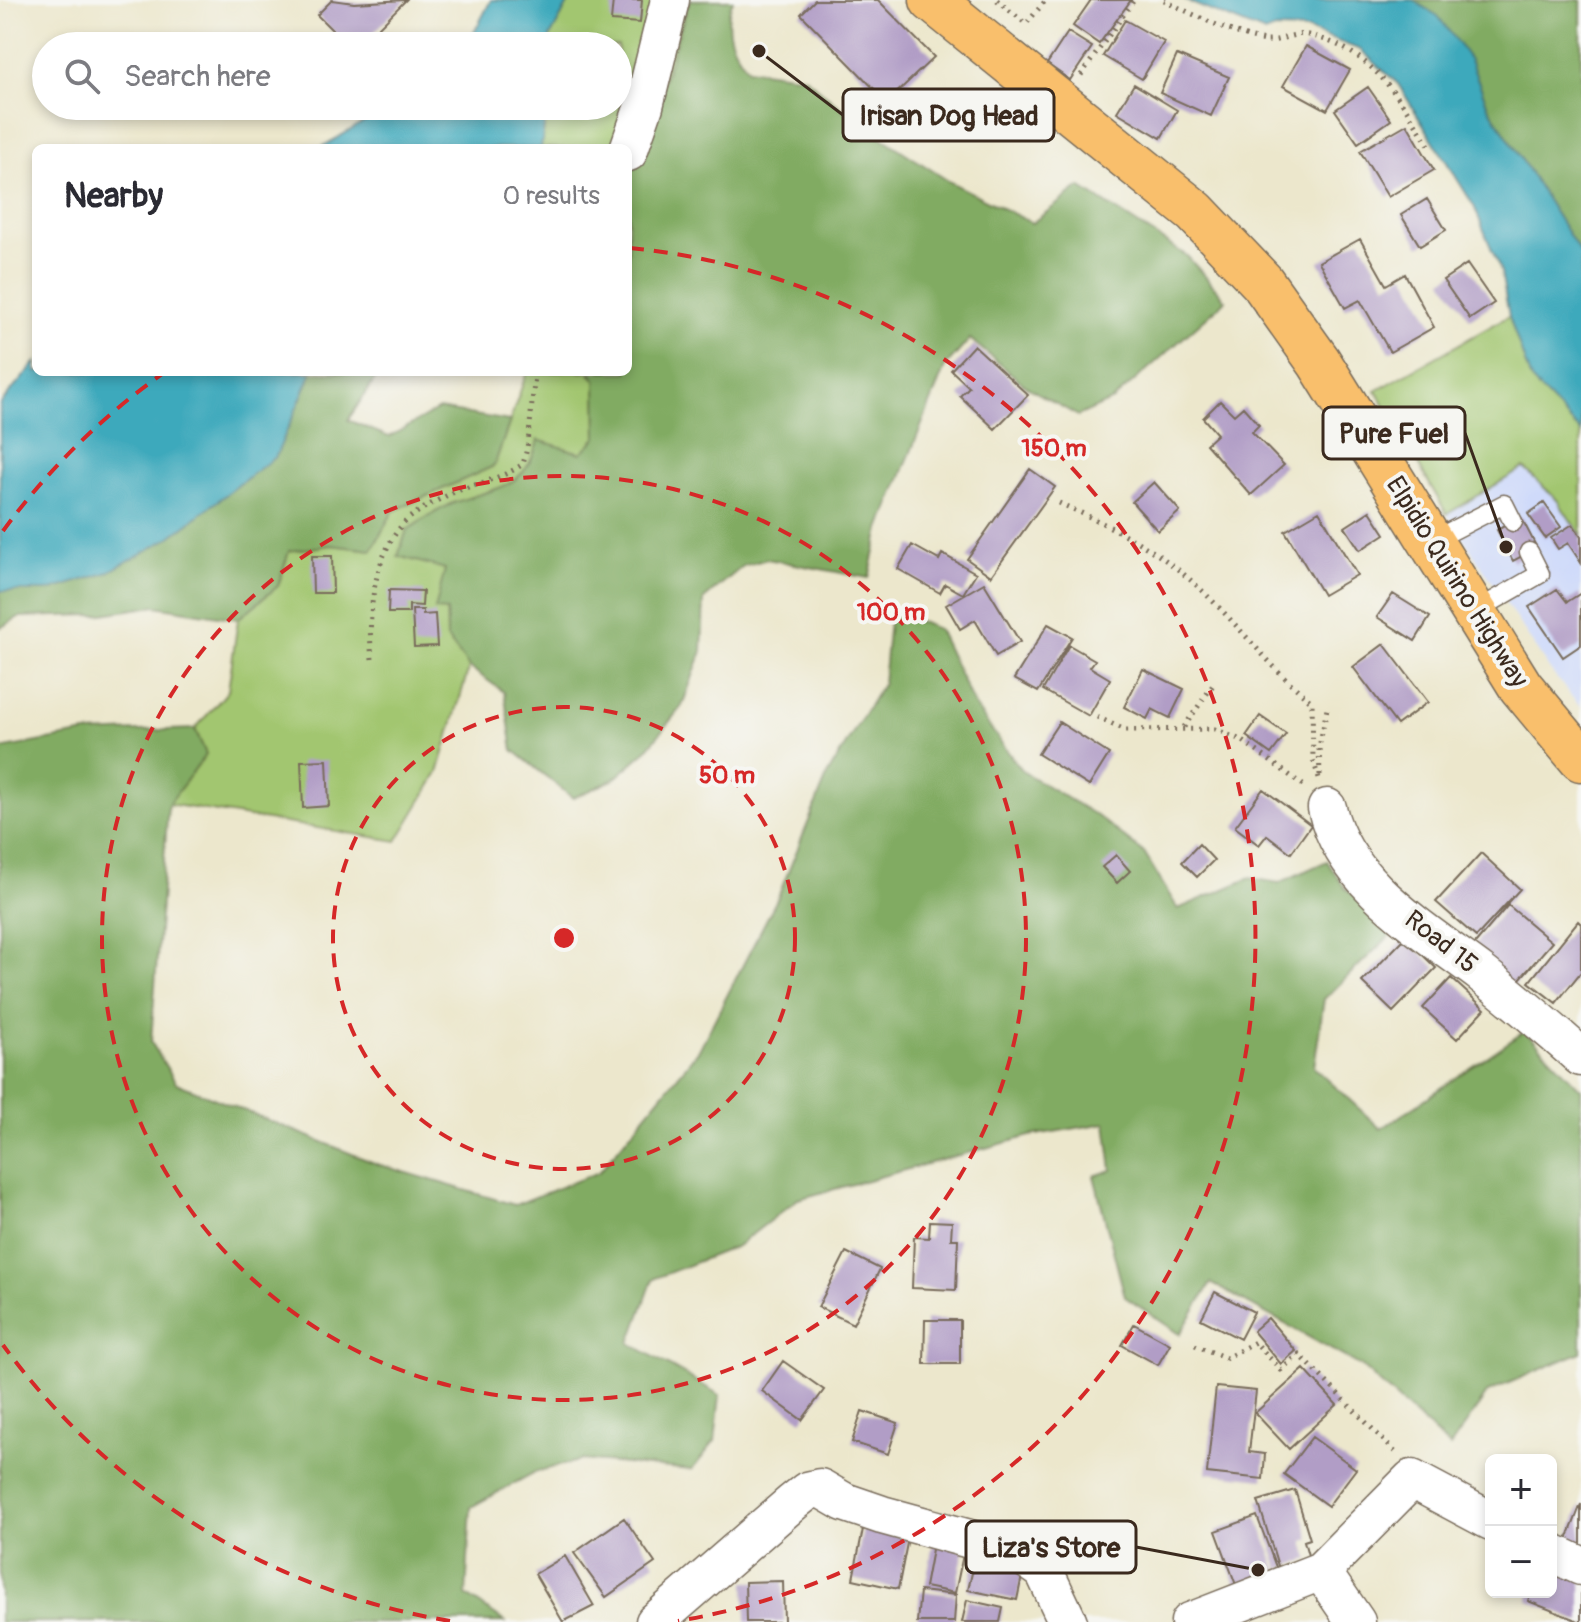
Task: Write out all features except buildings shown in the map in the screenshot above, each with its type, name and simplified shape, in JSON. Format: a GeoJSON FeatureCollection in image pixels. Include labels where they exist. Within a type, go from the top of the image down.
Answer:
{"type":"FeatureCollection","features":[{"type":"Feature","properties":{"kind":"highway","name":"Elpidio Quirino Highway"},"geometry":{"type":"LineString","coordinates":[[932,0],[987,47],[1145,170],[1233,248],[1262,282],[1319,362],[1521,687],[1581,759]]}},
{"type":"Feature","properties":{"kind":"street"},"geometry":{"type":"LineString","coordinates":[[631,144],[644,106],[670,0]]}},
{"type":"Feature","properties":{"kind":"street","name":"Road 15"},"geometry":{"type":"LineString","coordinates":[[1327,808],[1339,844],[1372,884],[1419,927],[1547,1025],[1581,1057]]}},
{"type":"Feature","properties":{"kind":"street"},"geometry":{"type":"LineString","coordinates":[[1190,1622],[1321,1571],[1412,1479],[1485,1518]]}},
{"type":"Feature","properties":{"kind":"street"},"geometry":{"type":"LineString","coordinates":[[655,1622],[792,1503],[807,1491],[820,1488],[844,1502],[882,1515],[1017,1552],[1044,1571],[1068,1622]]}},
{"type":"Feature","properties":{"kind":"street"},"geometry":{"type":"LineString","coordinates":[[1557,1555],[1581,1566]]}},
{"type":"Feature","properties":{"kind":"street"},"geometry":{"type":"LineString","coordinates":[[1321,1571],[1356,1622]]}},
{"type":"Feature","properties":{"kind":"lane"},"geometry":{"type":"LineString","coordinates":[[1430,542],[1495,508],[1509,524]]}},
{"type":"Feature","properties":{"kind":"lane"},"geometry":{"type":"LineString","coordinates":[[1474,613],[1532,578],[1525,554]]}},
{"type":"Feature","properties":{"kind":"path"},"geometry":{"type":"LineString","coordinates":[[997,0],[1026,24],[1046,0]]}},
{"type":"Feature","properties":{"kind":"path"},"geometry":{"type":"LineString","coordinates":[[1080,77],[1134,0]]}},
{"type":"Feature","properties":{"kind":"path"},"geometry":{"type":"LineString","coordinates":[[1164,0],[1267,41],[1287,35],[1307,35],[1358,56],[1395,90],[1430,147]]}},
{"type":"Feature","properties":{"kind":"path"},"geometry":{"type":"LineString","coordinates":[[372,659],[372,598],[391,542],[404,522],[449,494],[504,477],[523,464],[531,438],[530,402],[535,376]]}},
{"type":"Feature","properties":{"kind":"path"},"geometry":{"type":"LineString","coordinates":[[1059,503],[1111,529],[1181,572],[1273,668],[1312,702],[1313,760],[1320,780],[1319,747],[1327,709]]}},
{"type":"Feature","properties":{"kind":"path"},"geometry":{"type":"LineString","coordinates":[[1183,728],[1215,682]]}},
{"type":"Feature","properties":{"kind":"path"},"geometry":{"type":"LineString","coordinates":[[1097,717],[1125,730],[1215,729],[1243,741],[1305,786],[1327,808]]}},
{"type":"Feature","properties":{"kind":"path"},"geometry":{"type":"LineString","coordinates":[[1195,1345],[1226,1358],[1255,1342],[1281,1370],[1299,1354],[1368,1429],[1409,1464],[1412,1479]]}},
{"type":"Feature","properties":{"kind":"shaded area"},"geometry":{"type":"Polygon","coordinates":[[[1524,467],[1557,500],[1581,536],[1581,708],[1550,670],[1447,514],[1524,467]]]}},
{"type":"Feature","properties":{"kind":"green space"},"geometry":{"type":"Polygon","coordinates":[[[570,0],[690,0],[644,139],[632,166],[632,144],[542,144],[545,120],[632,120],[632,32],[553,32],[570,0]]]}},
{"type":"Feature","properties":{"kind":"green space"},"geometry":{"type":"Polygon","coordinates":[[[690,0],[733,0],[728,28],[737,53],[748,69],[805,77],[855,120],[950,182],[1032,223],[1080,187],[1187,256],[1226,300],[1113,400],[1078,416],[1027,387],[970,339],[945,367],[880,529],[869,578],[767,559],[743,566],[704,599],[702,651],[682,706],[645,752],[613,780],[573,798],[513,750],[504,692],[469,667],[447,638],[447,611],[435,610],[445,569],[398,556],[407,530],[446,506],[516,479],[525,470],[538,440],[581,453],[597,437],[596,380],[592,376],[632,376],[632,166],[644,139],[690,0]]]}},
{"type":"Feature","properties":{"kind":"green space"},"geometry":{"type":"Polygon","coordinates":[[[1412,0],[1581,0],[1581,254],[1488,106],[1470,60],[1412,0]]]}},
{"type":"Feature","properties":{"kind":"green space"},"geometry":{"type":"Polygon","coordinates":[[[1509,316],[1531,380],[1581,432],[1581,536],[1557,500],[1524,468],[1447,514],[1376,391],[1509,316]]]}},
{"type":"Feature","properties":{"kind":"green space"},"geometry":{"type":"Polygon","coordinates":[[[310,376],[377,376],[348,420],[389,437],[439,409],[510,421],[494,466],[393,511],[372,550],[331,545],[289,551],[278,586],[238,619],[155,606],[96,615],[19,617],[0,628],[0,591],[48,591],[106,573],[169,538],[276,456],[310,376]]]}},
{"type":"Feature","properties":{"kind":"green space"},"geometry":{"type":"Polygon","coordinates":[[[526,376],[592,376],[596,380],[597,437],[582,453],[532,465],[508,485],[450,504],[445,569],[447,638],[469,667],[438,773],[397,841],[168,804],[206,754],[195,729],[228,691],[238,619],[278,586],[289,551],[331,545],[372,550],[393,511],[494,466],[526,376]]]}},
{"type":"Feature","properties":{"kind":"green space"},"geometry":{"type":"Polygon","coordinates":[[[890,610],[938,629],[975,707],[1022,771],[1097,816],[1144,853],[1178,909],[1250,878],[1279,883],[1327,861],[1345,888],[1397,929],[1324,999],[1314,1067],[1381,1129],[1525,1031],[1581,1089],[1581,1352],[1488,1392],[1450,1447],[1361,1366],[1211,1283],[1180,1334],[1125,1297],[1094,1176],[1112,1170],[1106,1123],[1030,1136],[798,1199],[737,1246],[653,1279],[630,1343],[720,1395],[715,1441],[692,1470],[582,1460],[535,1472],[471,1507],[466,1595],[505,1622],[0,1622],[0,749],[86,733],[195,729],[206,754],[168,805],[151,1042],[176,1083],[377,1164],[515,1205],[599,1172],[699,1050],[778,897],[828,774],[883,683],[890,610]]]}},
{"type":"Feature","properties":{"kind":"water"},"geometry":{"type":"Polygon","coordinates":[[[491,0],[570,0],[553,32],[474,32],[491,0]]]}},
{"type":"Feature","properties":{"kind":"water"},"geometry":{"type":"Polygon","coordinates":[[[1184,0],[1412,0],[1438,16],[1470,60],[1488,106],[1581,254],[1581,432],[1531,380],[1509,316],[1501,272],[1474,206],[1398,84],[1361,50],[1308,30],[1275,29],[1265,33],[1184,0]]]}},
{"type":"Feature","properties":{"kind":"water"},"geometry":{"type":"Polygon","coordinates":[[[367,120],[545,120],[542,144],[327,144],[367,120]]]}},
{"type":"Feature","properties":{"kind":"water"},"geometry":{"type":"Polygon","coordinates":[[[32,367],[32,376],[310,376],[276,456],[169,538],[106,573],[48,591],[0,591],[0,404],[32,367]]]}},
{"type":"Feature","properties":{"kind":"place","name":"Irisan Dog Head"},"geometry":{"type":"Point","coordinates":[759,51]}},
{"type":"Feature","properties":{"kind":"place","name":"Pure Fuel"},"geometry":{"type":"Point","coordinates":[1506,547]}},
{"type":"Feature","properties":{"kind":"place","name":"Liza's Store"},"geometry":{"type":"Point","coordinates":[1258,1570]}}]}
